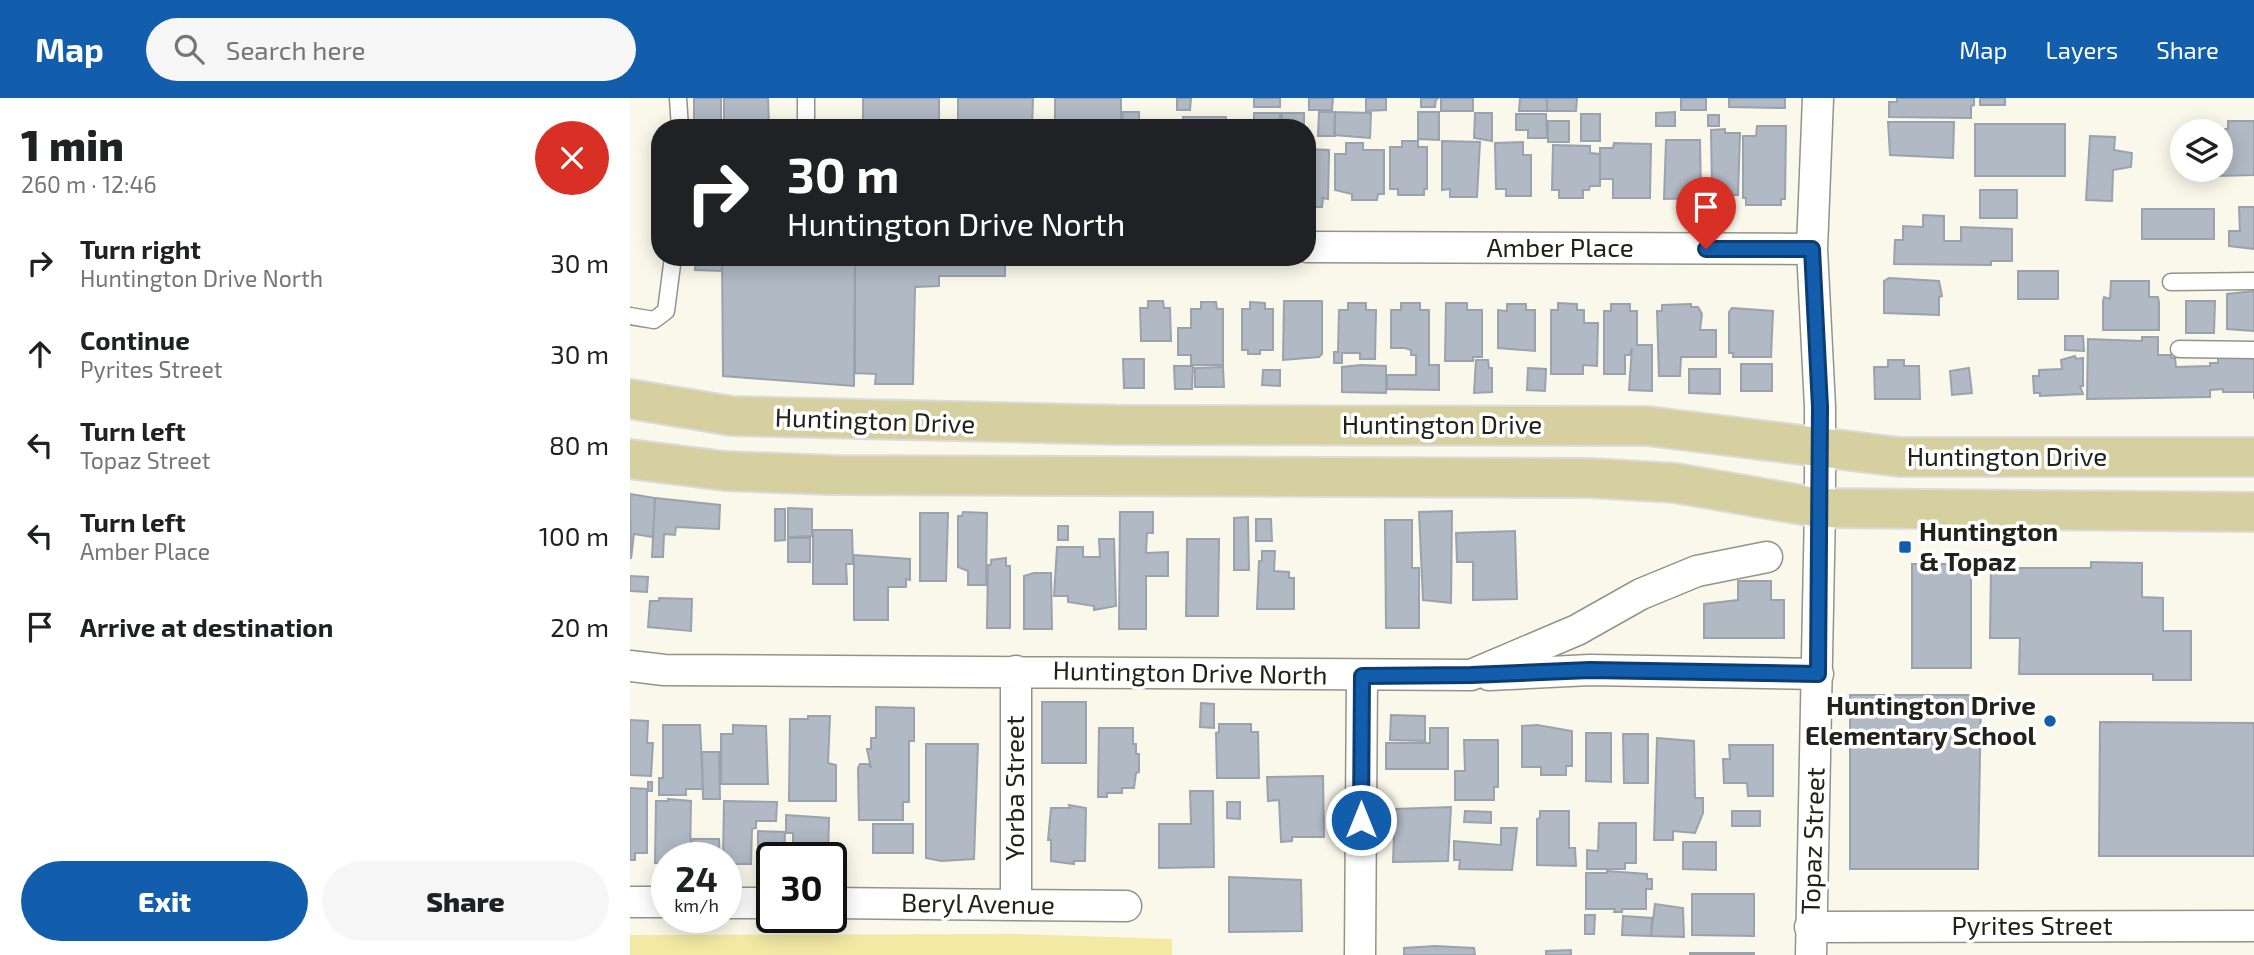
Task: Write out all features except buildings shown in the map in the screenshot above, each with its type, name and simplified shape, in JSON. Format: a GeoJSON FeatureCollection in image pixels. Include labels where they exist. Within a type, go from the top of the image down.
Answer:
{"type":"FeatureCollection","features":[{"type":"Feature","properties":{"kind":"main road","name":"Huntington Drive"},"geometry":{"type":"LineString","coordinates":[[630,398],[732,416],[921,423],[1647,426],[1900,457],[2254,457]]}},
{"type":"Feature","properties":{"kind":"main road","name":"Huntington Drive"},"geometry":{"type":"LineString","coordinates":[[630,459],[725,471],[832,475],[1590,478],[1675,483],[1821,508],[2254,512]]}},
{"type":"Feature","properties":{"kind":"street","name":"Topaz Street"},"geometry":{"type":"LineString","coordinates":[[1810,941],[1821,508],[1818,449],[1820,407],[1812,249],[1818,98]]}},
{"type":"Feature","properties":{"kind":"street","name":"Amber Place"},"geometry":{"type":"LineString","coordinates":[[1316,247],[1812,249]]}},
{"type":"Feature","properties":{"kind":"street","name":"Huntington Drive North"},"geometry":{"type":"LineString","coordinates":[[630,666],[664,670],[1471,675],[1577,630],[1641,594],[1697,570],[1767,556]]}},
{"type":"Feature","properties":{"kind":"street"},"geometry":{"type":"LineString","coordinates":[[1471,675],[1590,670],[1818,674]]}},
{"type":"Feature","properties":{"kind":"street","name":"Yorba Street"},"geometry":{"type":"LineString","coordinates":[[1016,671],[1016,904]]}},
{"type":"Feature","properties":{"kind":"street"},"geometry":{"type":"LineString","coordinates":[[1360,955],[1362,676]]}},
{"type":"Feature","properties":{"kind":"street"},"geometry":{"type":"LineString","coordinates":[[630,902],[651,902]]}},
{"type":"Feature","properties":{"kind":"street","name":"Beryl Avenue"},"geometry":{"type":"LineString","coordinates":[[847,903],[1125,906]]}},
{"type":"Feature","properties":{"kind":"street","name":"Pyrites Street"},"geometry":{"type":"LineString","coordinates":[[1810,941],[2254,926]]}},
{"type":"Feature","properties":{"kind":"lane"},"geometry":{"type":"LineString","coordinates":[[678,98],[679,119]]}},
{"type":"Feature","properties":{"kind":"lane"},"geometry":{"type":"LineString","coordinates":[[806,98],[806,119]]}},
{"type":"Feature","properties":{"kind":"lane"},"geometry":{"type":"LineString","coordinates":[[630,316],[654,320],[666,311],[672,266]]}},
{"type":"Feature","properties":{"kind":"lane"},"geometry":{"type":"LineString","coordinates":[[2171,282],[2254,281]]}},
{"type":"Feature","properties":{"kind":"lane"},"geometry":{"type":"LineString","coordinates":[[2179,349],[2254,350]]}},
{"type":"Feature","properties":{"kind":"shaded area"},"geometry":{"type":"Polygon","coordinates":[[[1015,934],[1172,939],[1172,955],[630,955],[630,935],[1015,934]]]}},
{"type":"Feature","properties":{"kind":"place","name":"Huntington & Topaz"},"geometry":{"type":"Point","coordinates":[1905,547]}},
{"type":"Feature","properties":{"kind":"place","name":"Huntington Drive Elementary School"},"geometry":{"type":"Point","coordinates":[2050,721]}},
{"type":"Feature","properties":{"kind":"route"},"geometry":{"type":"LineString","coordinates":[[1361,820],[1362,676],[1590,670],[1818,674],[1820,407],[1812,249],[1706,249]]}}]}
